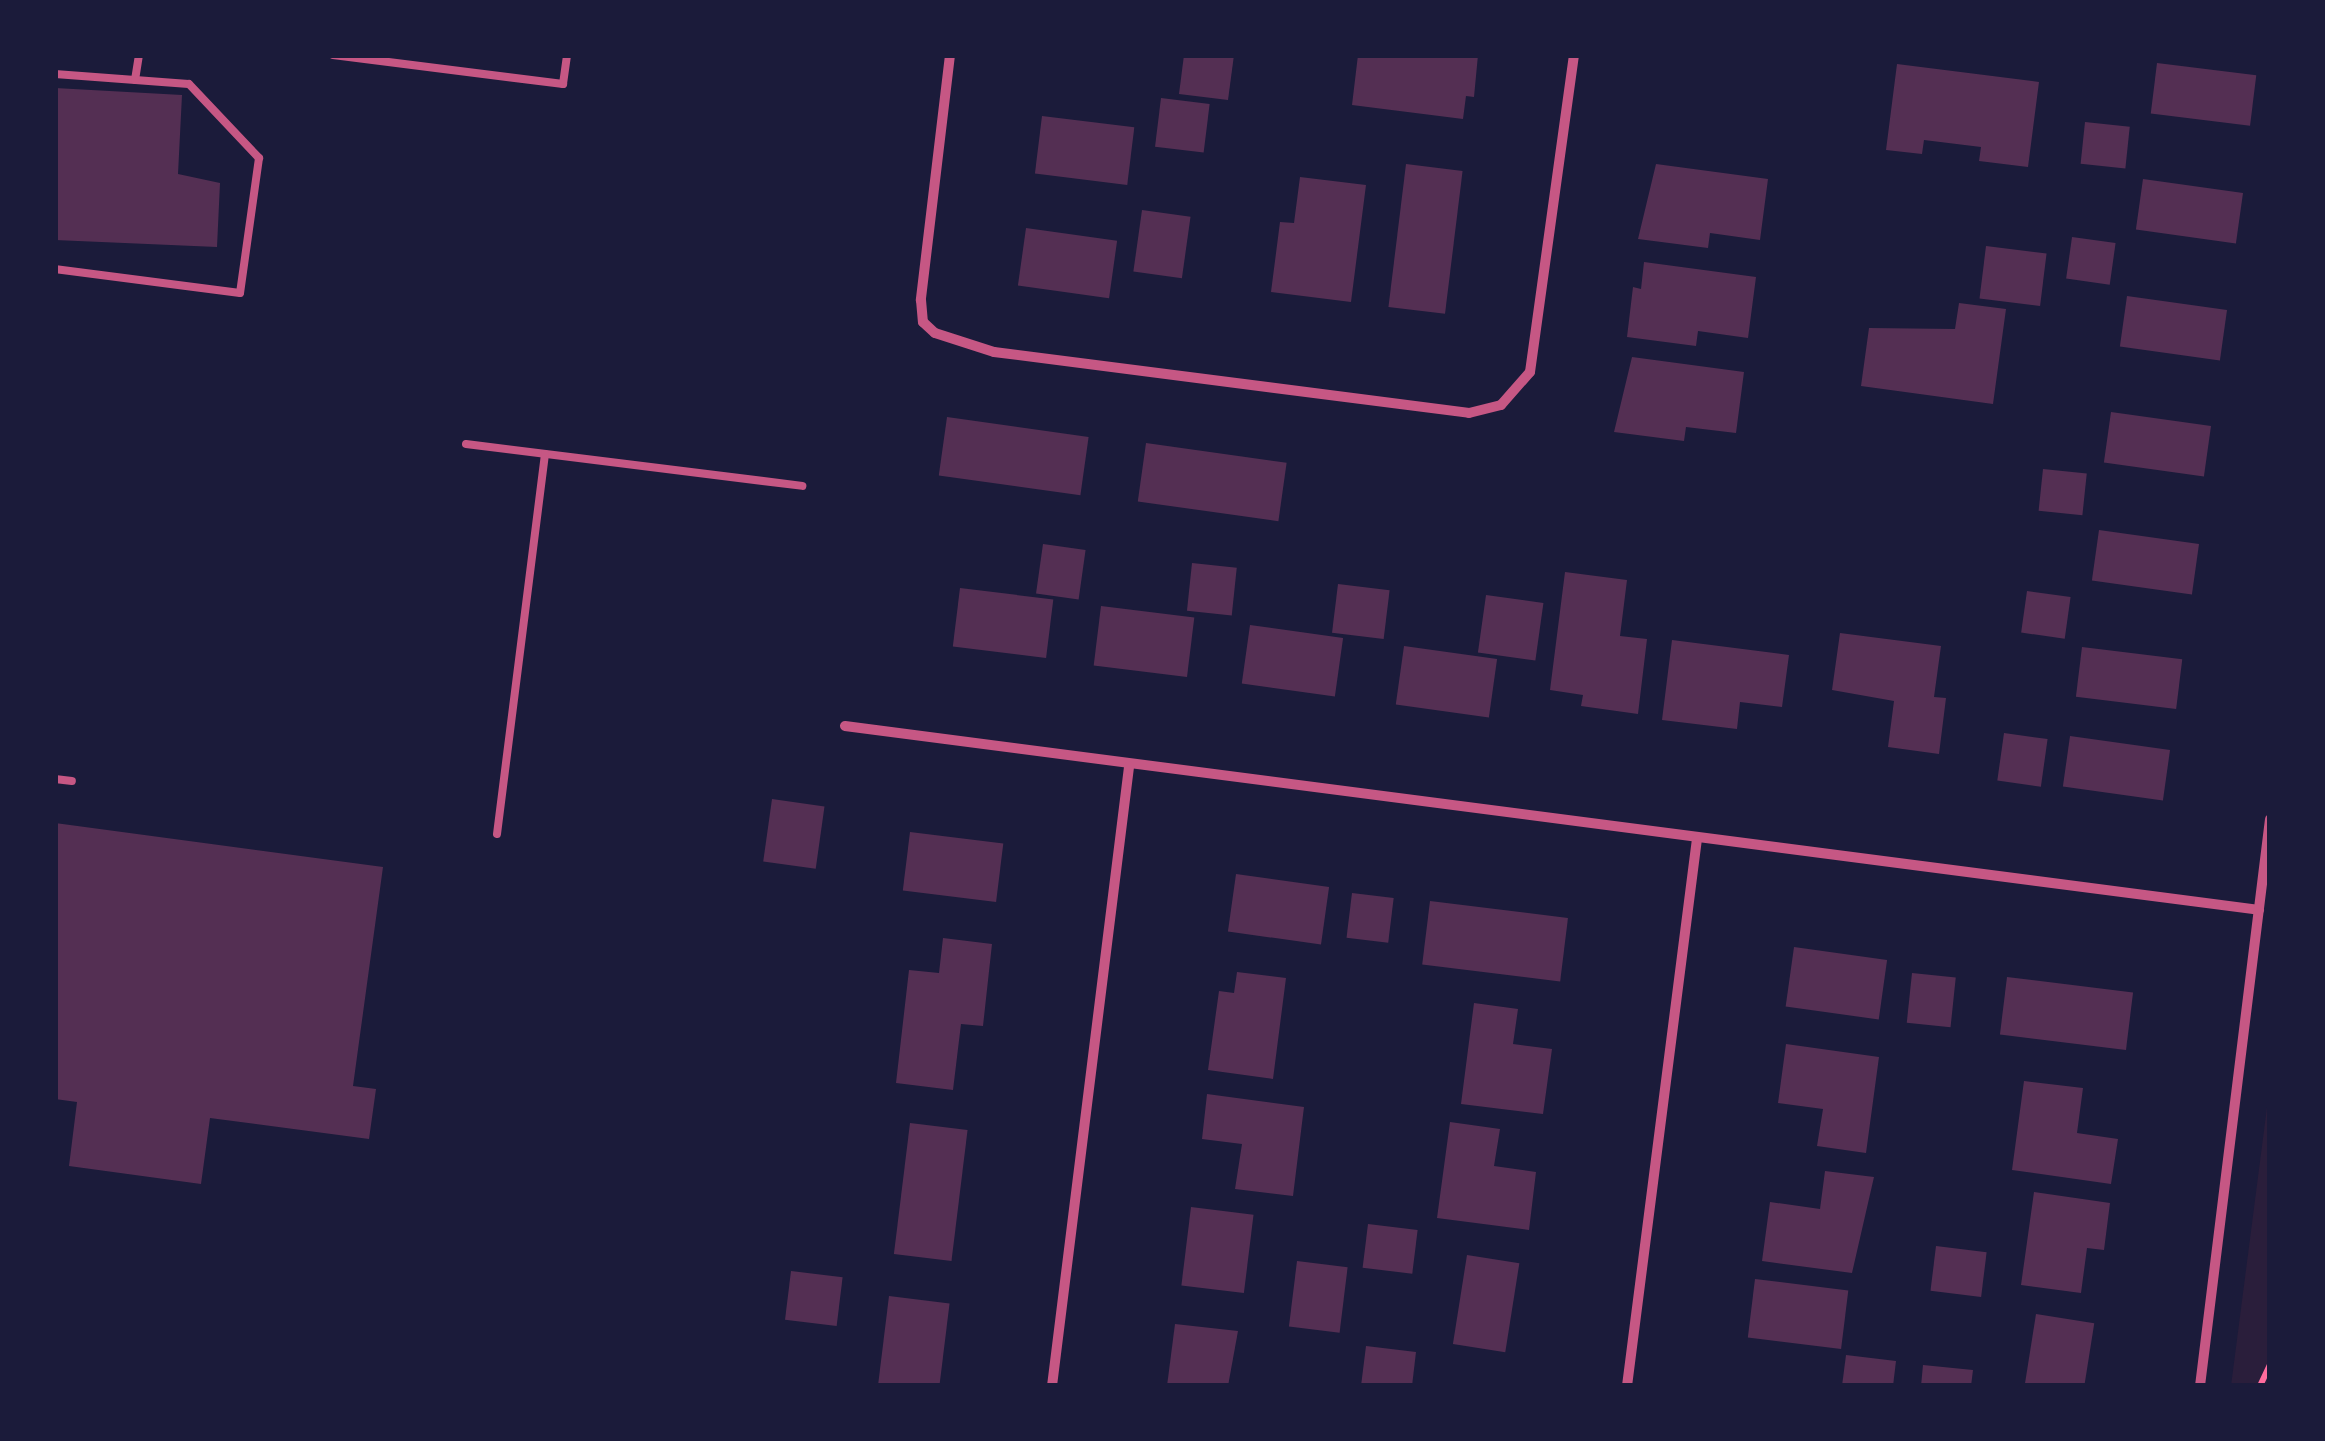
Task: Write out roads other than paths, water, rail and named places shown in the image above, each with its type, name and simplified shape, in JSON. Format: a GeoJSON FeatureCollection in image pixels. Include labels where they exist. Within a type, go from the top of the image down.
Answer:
{"type":"FeatureCollection","features":[{"type":"Feature","properties":{"kind":"street"},"geometry":{"type":"LineString","coordinates":[[950,55],[923,322],[956,343],[994,352],[1470,413],[1500,404],[1518,389],[1536,350],[1574,55]]}},
{"type":"Feature","properties":{"kind":"street"},"geometry":{"type":"LineString","coordinates":[[844,726],[2259,910]]}},
{"type":"Feature","properties":{"kind":"street"},"geometry":{"type":"LineString","coordinates":[[1052,1386],[1129,766]]}},
{"type":"Feature","properties":{"kind":"street"},"geometry":{"type":"LineString","coordinates":[[2200,1386],[2270,819]]}},
{"type":"Feature","properties":{"kind":"street"},"geometry":{"type":"LineString","coordinates":[[1627,1386],[1697,839]]}},
{"type":"Feature","properties":{"kind":"lane"},"geometry":{"type":"LineString","coordinates":[[135,80],[139,55]]}},
{"type":"Feature","properties":{"kind":"lane"},"geometry":{"type":"LineString","coordinates":[[333,55],[563,84],[566,55]]}},
{"type":"Feature","properties":{"kind":"lane"},"geometry":{"type":"LineString","coordinates":[[55,74],[189,84],[259,158],[240,293],[55,269]]}},
{"type":"Feature","properties":{"kind":"lane"},"geometry":{"type":"LineString","coordinates":[[466,444],[802,486]]}},
{"type":"Feature","properties":{"kind":"lane"},"geometry":{"type":"LineString","coordinates":[[496,834],[545,454]]}},
{"type":"Feature","properties":{"kind":"lane"},"geometry":{"type":"LineString","coordinates":[[55,778],[72,781]]}}]}
